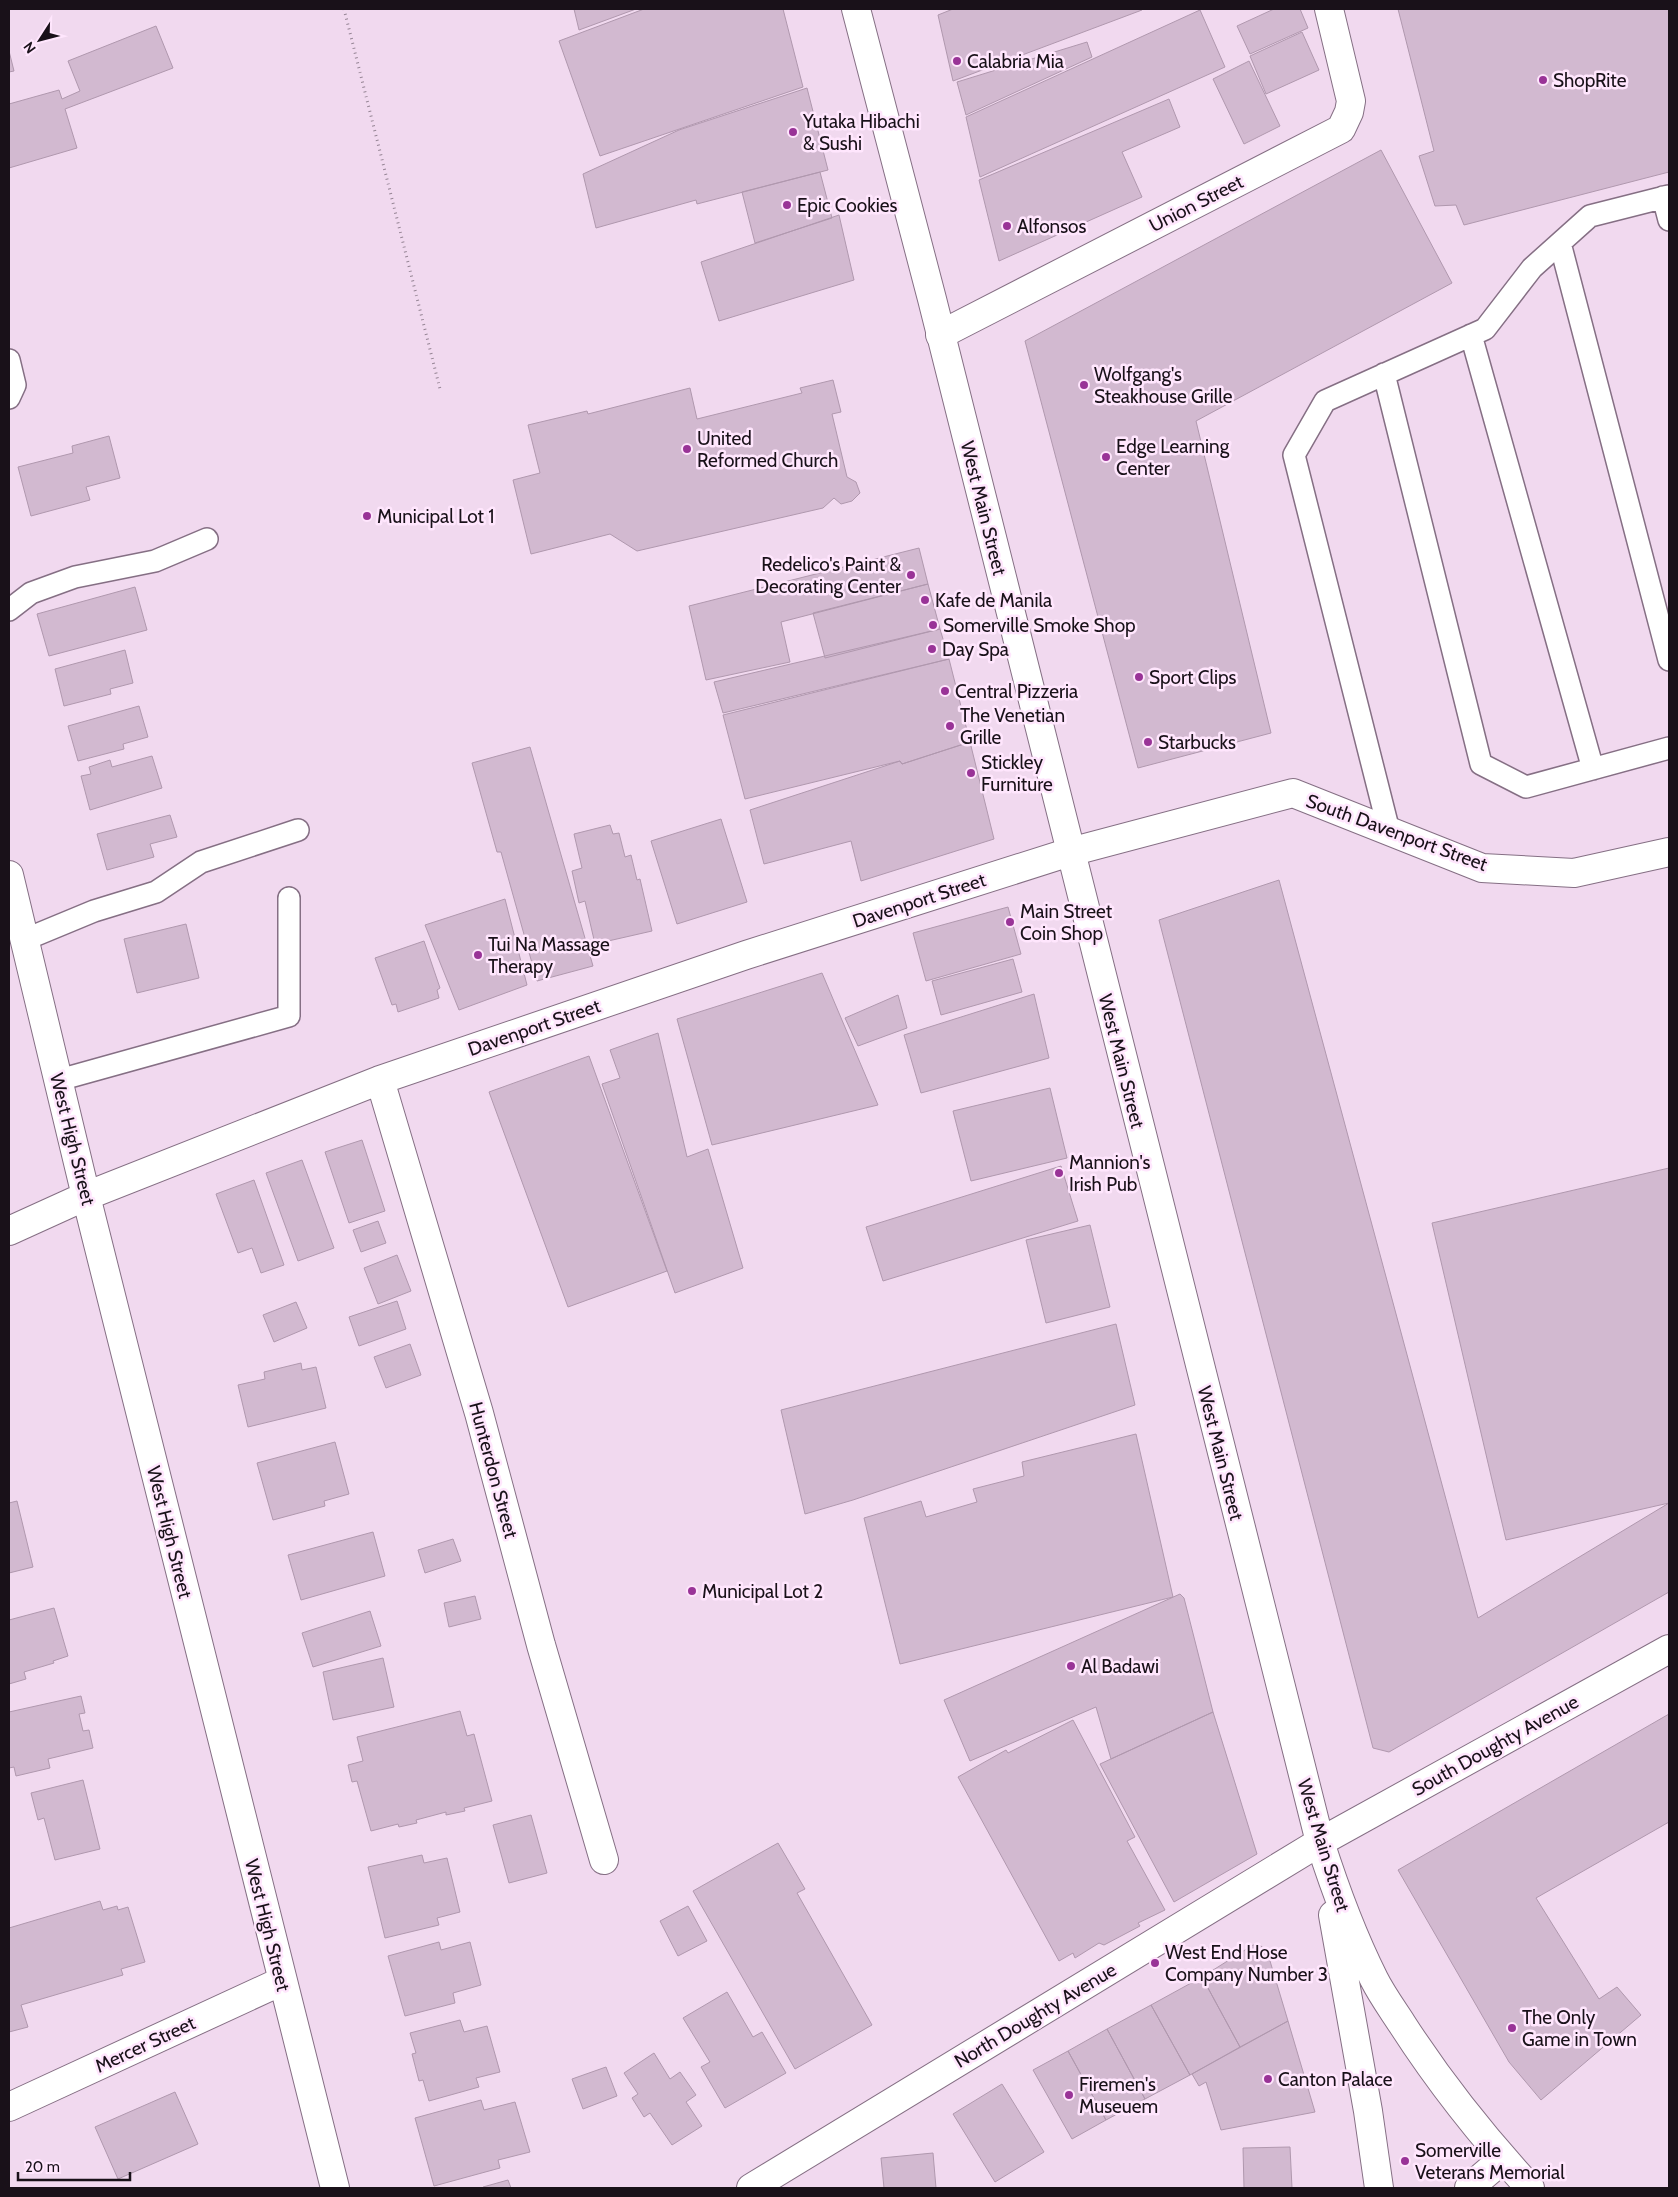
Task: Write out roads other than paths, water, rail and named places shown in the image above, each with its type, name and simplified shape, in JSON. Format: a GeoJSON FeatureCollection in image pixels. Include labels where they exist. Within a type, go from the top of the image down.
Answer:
{"type":"FeatureCollection","features":[{"type":"Feature","properties":{"kind":"street","name":"West Main Street"},"geometry":{"type":"LineString","coordinates":[[856,9],[1320,1842],[1344,1914],[1375,1981],[1415,2044],[1461,2107],[1503,2159],[1530,2188]]}},
{"type":"Feature","properties":{"kind":"street","name":"Union Street"},"geometry":{"type":"LineString","coordinates":[[940,335],[1341,129],[1349,112],[1351,101],[1328,9]]}},
{"type":"Feature","properties":{"kind":"street","name":"South Davenport Street"},"geometry":{"type":"LineString","coordinates":[[1070,852],[1294,793],[1482,868],[1574,873],[1669,852]]}},
{"type":"Feature","properties":{"kind":"street","name":"Davenport Street"},"geometry":{"type":"LineString","coordinates":[[9,1231],[86,1196],[380,1080],[746,955],[1070,852]]}},
{"type":"Feature","properties":{"kind":"street","name":"West High Street"},"geometry":{"type":"LineString","coordinates":[[9,875],[12,906],[24,940],[86,1196],[335,2188]]}},
{"type":"Feature","properties":{"kind":"street","name":"Hunterdon Street"},"geometry":{"type":"LineString","coordinates":[[380,1080],[479,1413],[541,1645],[604,1860]]}},
{"type":"Feature","properties":{"kind":"street","name":"South Doughty Avenue"},"geometry":{"type":"LineString","coordinates":[[1320,1842],[1669,1649]]}},
{"type":"Feature","properties":{"kind":"street","name":"North Doughty Avenue"},"geometry":{"type":"LineString","coordinates":[[751,2188],[1320,1842]]}},
{"type":"Feature","properties":{"kind":"street"},"geometry":{"type":"LineString","coordinates":[[1320,1842],[1368,2111],[1378,2188]]}},
{"type":"Feature","properties":{"kind":"street","name":"Mercer Street"},"geometry":{"type":"LineString","coordinates":[[9,2106],[282,1981]]}},
{"type":"Feature","properties":{"kind":"street"},"geometry":{"type":"LineString","coordinates":[[1469,2188],[1503,2159]]}},
{"type":"Feature","properties":{"kind":"lane"},"geometry":{"type":"LineString","coordinates":[[1389,831],[1294,455],[1325,401],[1485,329],[1532,268],[1590,216],[1666,196],[1669,220]]}},
{"type":"Feature","properties":{"kind":"lane"},"geometry":{"type":"LineString","coordinates":[[1560,243],[1669,660]]}},
{"type":"Feature","properties":{"kind":"lane"},"geometry":{"type":"LineString","coordinates":[[1470,336],[1593,769]]}},
{"type":"Feature","properties":{"kind":"lane"},"geometry":{"type":"LineString","coordinates":[[9,360],[15,385],[9,398]]}},
{"type":"Feature","properties":{"kind":"lane"},"geometry":{"type":"LineString","coordinates":[[1384,374],[1481,764],[1526,787],[1669,748]]}},
{"type":"Feature","properties":{"kind":"lane"},"geometry":{"type":"LineString","coordinates":[[9,610],[31,593],[75,577],[155,562],[207,539]]}},
{"type":"Feature","properties":{"kind":"lane"},"geometry":{"type":"LineString","coordinates":[[24,940],[94,911],[156,892],[201,862],[298,830]]}},
{"type":"Feature","properties":{"kind":"lane"},"geometry":{"type":"LineString","coordinates":[[59,1080],[289,1016],[289,898]]}},
{"type":"Feature","properties":{"kind":"place","name":"Calabria Mia"},"geometry":{"type":"Point","coordinates":[957,61]}},
{"type":"Feature","properties":{"kind":"place","name":"ShopRite"},"geometry":{"type":"Point","coordinates":[1543,80]}},
{"type":"Feature","properties":{"kind":"place","name":"Yutaka Hibachi & Sushi"},"geometry":{"type":"Point","coordinates":[793,132]}},
{"type":"Feature","properties":{"kind":"place","name":"Epic Cookies"},"geometry":{"type":"Point","coordinates":[787,205]}},
{"type":"Feature","properties":{"kind":"place","name":"Alfonsos"},"geometry":{"type":"Point","coordinates":[1007,226]}},
{"type":"Feature","properties":{"kind":"place","name":"Wolfgang's Steakhouse Grille"},"geometry":{"type":"Point","coordinates":[1084,385]}},
{"type":"Feature","properties":{"kind":"place","name":"United Reformed Church"},"geometry":{"type":"Point","coordinates":[687,449]}},
{"type":"Feature","properties":{"kind":"place","name":"Edge Learning Center"},"geometry":{"type":"Point","coordinates":[1106,457]}},
{"type":"Feature","properties":{"kind":"place","name":"Municipal Lot 1"},"geometry":{"type":"Point","coordinates":[367,516]}},
{"type":"Feature","properties":{"kind":"place","name":"Redelico's Paint & Decorating Center"},"geometry":{"type":"Point","coordinates":[911,575]}},
{"type":"Feature","properties":{"kind":"place","name":"Kafe de Manila"},"geometry":{"type":"Point","coordinates":[925,600]}},
{"type":"Feature","properties":{"kind":"place","name":"Somerville Smoke Shop"},"geometry":{"type":"Point","coordinates":[933,625]}},
{"type":"Feature","properties":{"kind":"place","name":"Day Spa"},"geometry":{"type":"Point","coordinates":[932,649]}},
{"type":"Feature","properties":{"kind":"place","name":"Sport Clips"},"geometry":{"type":"Point","coordinates":[1139,677]}},
{"type":"Feature","properties":{"kind":"place","name":"Central Pizzeria"},"geometry":{"type":"Point","coordinates":[945,691]}},
{"type":"Feature","properties":{"kind":"place","name":"The Venetian Grille"},"geometry":{"type":"Point","coordinates":[950,726]}},
{"type":"Feature","properties":{"kind":"place","name":"Starbucks"},"geometry":{"type":"Point","coordinates":[1148,742]}},
{"type":"Feature","properties":{"kind":"place","name":"Stickley Furniture"},"geometry":{"type":"Point","coordinates":[971,773]}},
{"type":"Feature","properties":{"kind":"place","name":"Main Street Coin Shop"},"geometry":{"type":"Point","coordinates":[1010,922]}},
{"type":"Feature","properties":{"kind":"place","name":"Tui Na Massage Therapy"},"geometry":{"type":"Point","coordinates":[478,955]}},
{"type":"Feature","properties":{"kind":"place","name":"Mannion's Irish Pub"},"geometry":{"type":"Point","coordinates":[1059,1173]}},
{"type":"Feature","properties":{"kind":"place","name":"Municipal Lot 2"},"geometry":{"type":"Point","coordinates":[692,1591]}},
{"type":"Feature","properties":{"kind":"place","name":"Al Badawi"},"geometry":{"type":"Point","coordinates":[1071,1666]}},
{"type":"Feature","properties":{"kind":"place","name":"West End Hose Company Number 3"},"geometry":{"type":"Point","coordinates":[1155,1963]}},
{"type":"Feature","properties":{"kind":"place","name":"The Only Game in Town"},"geometry":{"type":"Point","coordinates":[1512,2028]}},
{"type":"Feature","properties":{"kind":"place","name":"Canton Palace"},"geometry":{"type":"Point","coordinates":[1268,2079]}},
{"type":"Feature","properties":{"kind":"place","name":"Firemen's Museuem"},"geometry":{"type":"Point","coordinates":[1069,2095]}},
{"type":"Feature","properties":{"kind":"place","name":"Somerville Veterans Memorial"},"geometry":{"type":"Point","coordinates":[1405,2161]}}]}
